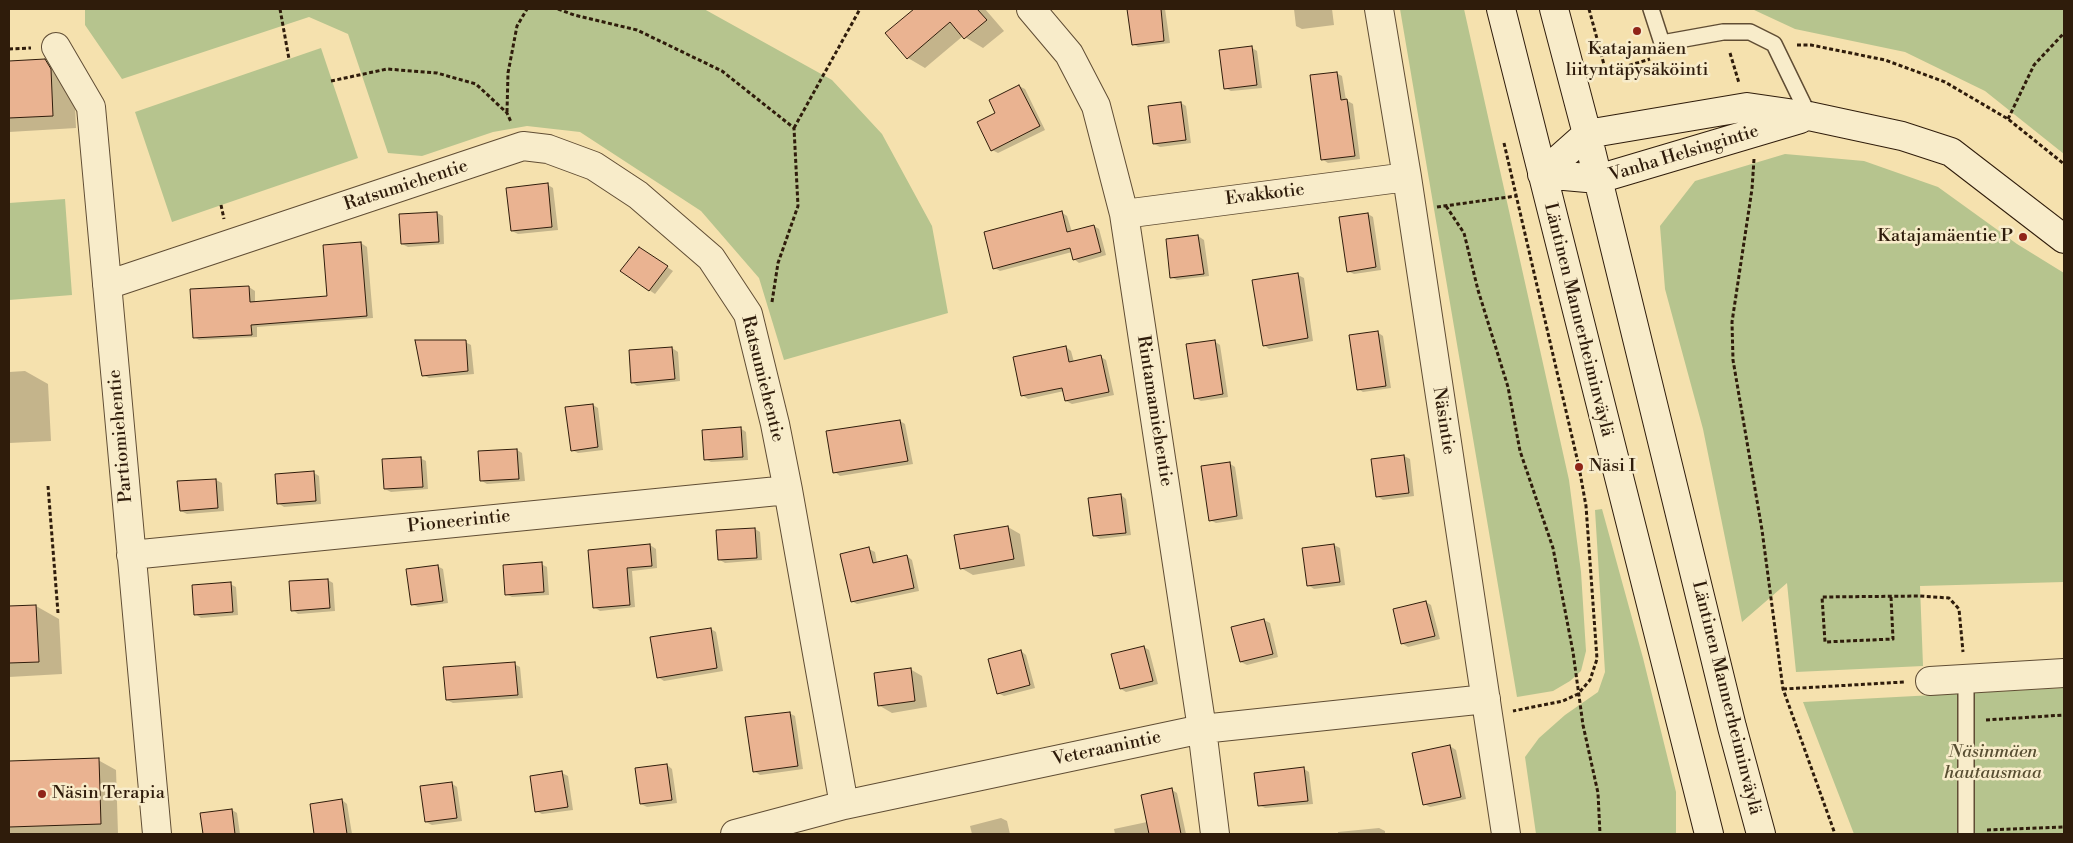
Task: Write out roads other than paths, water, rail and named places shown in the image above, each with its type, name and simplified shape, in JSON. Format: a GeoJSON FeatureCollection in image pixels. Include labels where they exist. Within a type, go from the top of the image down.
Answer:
{"type":"FeatureCollection","features":[{"type":"Feature","properties":{"kind":"street","name":"Rintamamiehentie"},"geometry":{"type":"LineString","coordinates":[[1031,9],[1070,54],[1096,106],[1124,214],[1202,729],[1215,834]]}},
{"type":"Feature","properties":{"kind":"street","name":"Näsintie"},"geometry":{"type":"LineString","coordinates":[[1379,9],[1407,177],[1506,834]]}},
{"type":"Feature","properties":{"kind":"street","name":"Läntinen Mannerheiminväylä"},"geometry":{"type":"LineString","coordinates":[[1502,9],[1708,833]]}},
{"type":"Feature","properties":{"kind":"street","name":"Läntinen Mannerheiminväylä"},"geometry":{"type":"LineString","coordinates":[[1554,9],[1587,134],[1760,834]]}},
{"type":"Feature","properties":{"kind":"street","name":"Partiomiehentie"},"geometry":{"type":"LineString","coordinates":[[56,47],[91,107],[157,834]]}},
{"type":"Feature","properties":{"kind":"street","name":"Vanha Helsingintie"},"geometry":{"type":"LineString","coordinates":[[1587,134],[1746,107],[1809,116],[1902,136],[1951,152],[2064,239]]}},
{"type":"Feature","properties":{"kind":"street","name":"Vanha Helsingintie"},"geometry":{"type":"LineString","coordinates":[[1542,174],[1598,179],[1809,116]]}},
{"type":"Feature","properties":{"kind":"street"},"geometry":{"type":"LineString","coordinates":[[1542,174],[1587,134]]}},
{"type":"Feature","properties":{"kind":"street","name":"Ratsumiehentie"},"geometry":{"type":"LineString","coordinates":[[107,285],[523,146],[548,149],[594,166],[638,194],[711,258],[748,314],[788,490],[844,805]]}},
{"type":"Feature","properties":{"kind":"street","name":"Evakkotie"},"geometry":{"type":"LineString","coordinates":[[1124,214],[1407,177]]}},
{"type":"Feature","properties":{"kind":"street","name":"Pioneerintie"},"geometry":{"type":"LineString","coordinates":[[131,555],[788,490]]}},
{"type":"Feature","properties":{"kind":"street"},"geometry":{"type":"LineString","coordinates":[[1930,680],[1966,680],[2064,673]]}},
{"type":"Feature","properties":{"kind":"street","name":"Veteraanintie"},"geometry":{"type":"LineString","coordinates":[[735,834],[844,805],[1202,729],[1486,700]]}},
{"type":"Feature","properties":{"kind":"lane"},"geometry":{"type":"LineString","coordinates":[[1652,9],[1662,43],[1723,32],[1750,32],[1774,44],[1809,116]]}},
{"type":"Feature","properties":{"kind":"lane"},"geometry":{"type":"LineString","coordinates":[[1966,680],[1966,833]]}},
{"type":"Feature","properties":{"kind":"place","name":"Katajamäen liityntäpysäköinti"},"geometry":{"type":"Point","coordinates":[1637,31]}},
{"type":"Feature","properties":{"kind":"place","name":"Katajamäentie P"},"geometry":{"type":"Point","coordinates":[2023,237]}},
{"type":"Feature","properties":{"kind":"place","name":"Näsi I"},"geometry":{"type":"Point","coordinates":[1579,467]}},
{"type":"Feature","properties":{"kind":"place","name":"Näsin Terapia"},"geometry":{"type":"Point","coordinates":[42,794]}},
{"type":"Feature","properties":{"kind":"park label","name":"Näsinmäen hautausmaa"},"geometry":{"type":"Point","coordinates":[1993,763]}}]}
